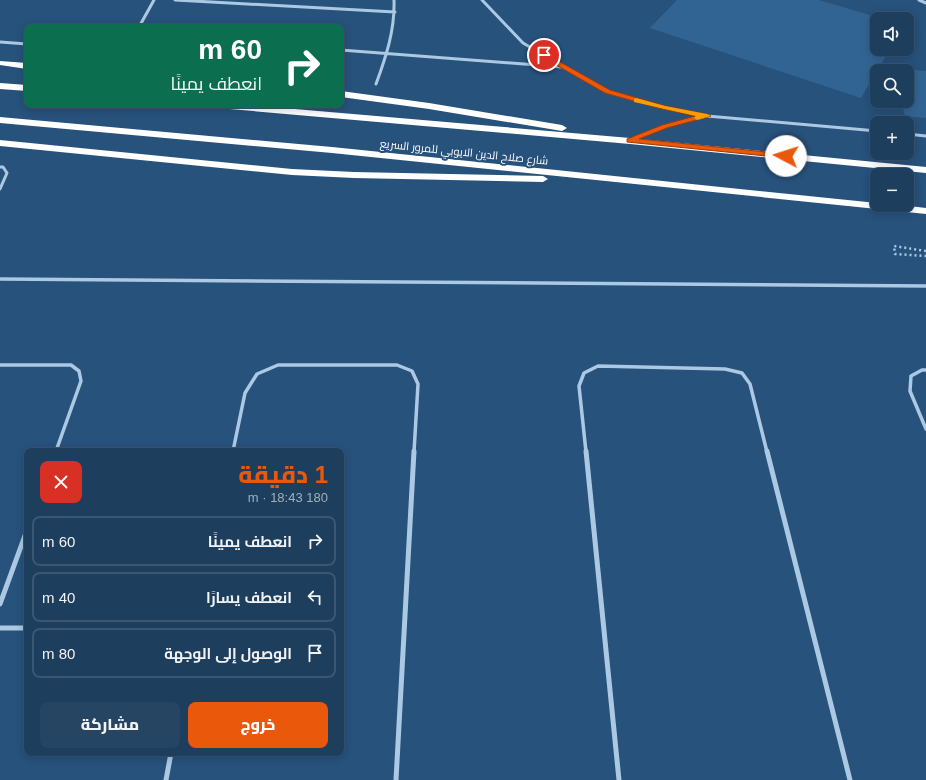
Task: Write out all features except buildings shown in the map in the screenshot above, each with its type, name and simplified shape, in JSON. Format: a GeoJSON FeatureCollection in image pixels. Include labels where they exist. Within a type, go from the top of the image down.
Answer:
{"type":"FeatureCollection","features":[{"type":"Feature","properties":{"kind":"highway"},"geometry":{"type":"LineString","coordinates":[[0,63],[24,66]]}},
{"type":"Feature","properties":{"kind":"highway"},"geometry":{"type":"LineString","coordinates":[[0,86],[24,88]]}},
{"type":"Feature","properties":{"kind":"highway"},"geometry":{"type":"LineString","coordinates":[[344,94],[429,106],[630,141]]}},
{"type":"Feature","properties":{"kind":"highway","name":"شارع صلاح الدين الايوبي للمرور السريع"},"geometry":{"type":"LineString","coordinates":[[252,108],[630,141],[926,170]]}},
{"type":"Feature","properties":{"kind":"highway","name":"شارع صلاح الدين الايوبي للمرور السريع"},"geometry":{"type":"LineString","coordinates":[[0,120],[332,150],[926,211]]}},
{"type":"Feature","properties":{"kind":"highway"},"geometry":{"type":"LineString","coordinates":[[0,143],[292,172],[354,175],[535,179],[604,178]]}},
{"type":"Feature","properties":{"kind":"street"},"geometry":{"type":"LineString","coordinates":[[141,24],[154,0]]}},
{"type":"Feature","properties":{"kind":"street"},"geometry":{"type":"LineString","coordinates":[[175,0],[395,12]]}},
{"type":"Feature","properties":{"kind":"street"},"geometry":{"type":"LineString","coordinates":[[376,84],[387,54],[395,12],[394,0]]}},
{"type":"Feature","properties":{"kind":"street"},"geometry":{"type":"LineString","coordinates":[[482,0],[523,43],[607,92],[665,108],[707,116],[870,130]]}},
{"type":"Feature","properties":{"kind":"street"},"geometry":{"type":"LineString","coordinates":[[919,0],[926,3]]}},
{"type":"Feature","properties":{"kind":"street"},"geometry":{"type":"LineString","coordinates":[[0,42],[24,44]]}},
{"type":"Feature","properties":{"kind":"street"},"geometry":{"type":"LineString","coordinates":[[344,50],[565,67]]}},
{"type":"Feature","properties":{"kind":"street"},"geometry":{"type":"LineString","coordinates":[[630,141],[664,126],[707,116]]}},
{"type":"Feature","properties":{"kind":"street"},"geometry":{"type":"LineString","coordinates":[[914,135],[926,136]]}},
{"type":"Feature","properties":{"kind":"street"},"geometry":{"type":"LineString","coordinates":[[0,167],[3,167],[7,173],[0,189]]}},
{"type":"Feature","properties":{"kind":"street"},"geometry":{"type":"LineString","coordinates":[[0,279],[926,286]]}},
{"type":"Feature","properties":{"kind":"street"},"geometry":{"type":"LineString","coordinates":[[0,365],[71,366],[79,371],[81,381],[57,448]]}},
{"type":"Feature","properties":{"kind":"street"},"geometry":{"type":"LineString","coordinates":[[234,448],[245,393],[257,374],[278,365],[397,365],[412,371],[418,384],[396,780]]}},
{"type":"Feature","properties":{"kind":"street"},"geometry":{"type":"LineString","coordinates":[[620,780],[579,386],[584,373],[598,366],[725,369],[742,373],[750,384],[850,780]]}},
{"type":"Feature","properties":{"kind":"street"},"geometry":{"type":"LineString","coordinates":[[926,370],[922,370],[911,376],[910,391],[926,429]]}},
{"type":"Feature","properties":{"kind":"street"},"geometry":{"type":"LineString","coordinates":[[0,604],[24,538]]}},
{"type":"Feature","properties":{"kind":"street"},"geometry":{"type":"LineString","coordinates":[[0,628],[24,628]]}},
{"type":"Feature","properties":{"kind":"street"},"geometry":{"type":"LineString","coordinates":[[166,780],[170,756]]}},
{"type":"Feature","properties":{"kind":"path"},"geometry":{"type":"LineString","coordinates":[[926,251],[894,246],[895,254],[926,256]]}},
{"type":"Feature","properties":{"kind":"shaded area"},"geometry":{"type":"Polygon","coordinates":[[[677,0],[819,0],[870,15],[870,56],[886,56],[881,64],[870,64],[870,83],[861,98],[650,28],[677,0]]]}},
{"type":"Feature","properties":{"kind":"shaded area"},"geometry":{"type":"Polygon","coordinates":[[[914,70],[926,71],[926,118],[905,116],[903,108],[914,108],[914,70]]]}},
{"type":"Feature","properties":{"kind":"slow traffic"},"geometry":{"type":"LineString","coordinates":[[636,100],[665,108],[707,116],[697,118]]}},
{"type":"Feature","properties":{"kind":"route"},"geometry":{"type":"LineString","coordinates":[[544,55],[607,92],[665,108],[707,116],[664,126],[630,141],[786,156]]}}]}
